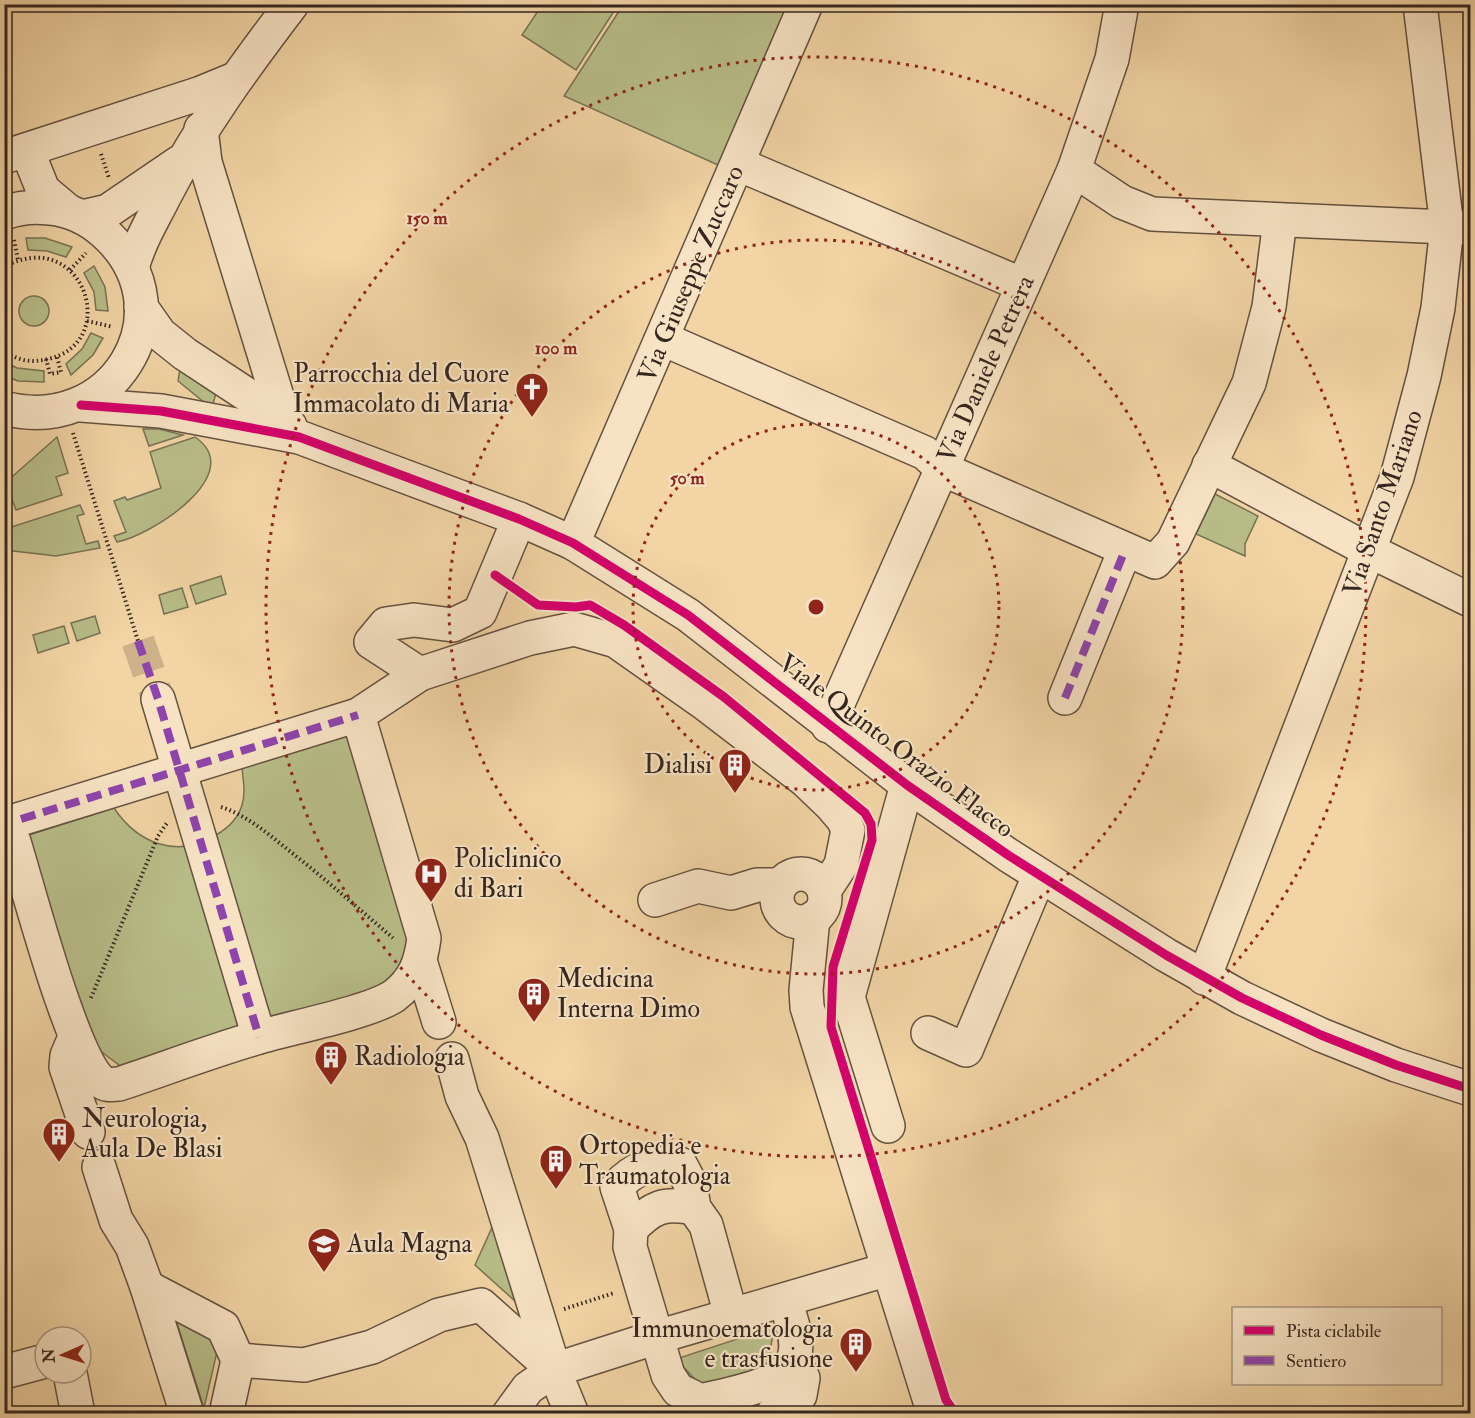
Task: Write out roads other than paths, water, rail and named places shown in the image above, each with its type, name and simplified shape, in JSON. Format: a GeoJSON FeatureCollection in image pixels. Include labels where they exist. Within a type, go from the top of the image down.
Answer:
{"type":"FeatureCollection","features":[{"type":"Feature","properties":{"kind":"street"},"geometry":{"type":"LineString","coordinates":[[77,418],[119,375],[131,354],[139,331],[128,313],[132,268],[138,244],[201,129],[235,79],[292,4]]}},
{"type":"Feature","properties":{"kind":"street","name":"Via Giuseppe Zuccaro"},"geometry":{"type":"LineString","coordinates":[[573,543],[806,4]]}},
{"type":"Feature","properties":{"kind":"street","name":"Via Daniele Petrera"},"geometry":{"type":"LineString","coordinates":[[828,726],[1074,170],[1112,59],[1122,4]]}},
{"type":"Feature","properties":{"kind":"street","name":"Via Santo Mariano"},"geometry":{"type":"LineString","coordinates":[[1204,978],[1397,477],[1424,376],[1438,308],[1459,227],[1420,4]]}},
{"type":"Feature","properties":{"kind":"street"},"geometry":{"type":"LineString","coordinates":[[77,224],[43,190],[16,153],[201,93],[235,79]]}},
{"type":"Feature","properties":{"kind":"street"},"geometry":{"type":"LineString","coordinates":[[201,129],[205,162],[292,428]]}},
{"type":"Feature","properties":{"kind":"street"},"geometry":{"type":"LineString","coordinates":[[77,224],[108,211],[184,159]]}},
{"type":"Feature","properties":{"kind":"street"},"geometry":{"type":"LineString","coordinates":[[738,164],[1023,285]]}},
{"type":"Feature","properties":{"kind":"street"},"geometry":{"type":"LineString","coordinates":[[1074,170],[1122,202],[1152,214],[1459,227]]}},
{"type":"Feature","properties":{"kind":"street"},"geometry":{"type":"LineString","coordinates":[[9,224],[40,206],[77,224],[102,230],[120,247],[132,268]]}},
{"type":"Feature","properties":{"kind":"street"},"geometry":{"type":"LineString","coordinates":[[1065,698],[1140,556],[1173,542],[1249,383],[1269,308],[1280,220]]}},
{"type":"Feature","properties":{"kind":"street"},"geometry":{"type":"LineString","coordinates":[[128,313],[292,428]]}},
{"type":"Feature","properties":{"kind":"street"},"geometry":{"type":"LineString","coordinates":[[663,339],[925,453],[942,469],[1140,556]]}},
{"type":"Feature","properties":{"kind":"street"},"geometry":{"type":"LineString","coordinates":[[11,417],[40,414],[77,418],[161,411],[292,428]]}},
{"type":"Feature","properties":{"kind":"street","name":"Viale Quinto Orazio Flacco"},"geometry":{"type":"LineString","coordinates":[[292,428],[573,543],[688,615],[828,726],[907,785],[1039,876],[1204,978],[1347,1046],[1407,1069],[1470,1089]]}},
{"type":"Feature","properties":{"kind":"street"},"geometry":{"type":"LineString","coordinates":[[1209,465],[1370,551],[1470,600]]}},
{"type":"Feature","properties":{"kind":"street"},"geometry":{"type":"LineString","coordinates":[[420,674],[371,642],[386,624],[414,620],[453,625],[480,612],[519,519]]}},
{"type":"Feature","properties":{"kind":"street"},"geometry":{"type":"LineString","coordinates":[[421,964],[405,986],[391,998],[259,1037],[119,1084],[106,1085],[99,1080],[75,1037],[10,826],[179,770],[358,715],[420,674],[530,638],[574,629],[616,641],[704,703],[806,781],[843,819],[848,830],[846,848],[841,865],[819,905]]}},
{"type":"Feature","properties":{"kind":"street"},"geometry":{"type":"LineString","coordinates":[[158,699],[259,1037]]}},
{"type":"Feature","properties":{"kind":"street"},"geometry":{"type":"LineString","coordinates":[[358,715],[418,911],[424,938],[421,964],[439,1022]]}},
{"type":"Feature","properties":{"kind":"street"},"geometry":{"type":"LineString","coordinates":[[888,1126],[848,997],[907,785]]}},
{"type":"Feature","properties":{"kind":"street"},"geometry":{"type":"LineString","coordinates":[[655,900],[698,886],[730,893],[758,885],[780,885],[792,875],[808,874],[821,884],[807,972],[807,1007],[934,1413]]}},
{"type":"Feature","properties":{"kind":"street"},"geometry":{"type":"LineString","coordinates":[[928,1033],[966,1050],[1039,876]]}},
{"type":"Feature","properties":{"kind":"street"},"geometry":{"type":"LineString","coordinates":[[75,1037],[67,1056],[66,1067],[88,1132]]}},
{"type":"Feature","properties":{"kind":"street"},"geometry":{"type":"LineString","coordinates":[[452,1059],[462,1096],[482,1138],[554,1370],[572,1413]]}},
{"type":"Feature","properties":{"kind":"street"},"geometry":{"type":"LineString","coordinates":[[731,1316],[706,1225],[694,1208],[690,1183],[680,1164],[664,1162],[628,1173],[617,1186],[631,1229],[630,1247],[668,1375],[682,1401],[701,1401],[778,1380],[794,1360]]}},
{"type":"Feature","properties":{"kind":"street"},"geometry":{"type":"LineString","coordinates":[[99,1167],[116,1220],[132,1246],[147,1287],[187,1413]]}},
{"type":"Feature","properties":{"kind":"street"},"geometry":{"type":"LineString","coordinates":[[631,1229],[650,1210],[678,1205],[694,1208]]}},
{"type":"Feature","properties":{"kind":"street"},"geometry":{"type":"LineString","coordinates":[[509,1413],[528,1388],[554,1370],[657,1337],[889,1269]]}},
{"type":"Feature","properties":{"kind":"street"},"geometry":{"type":"LineString","coordinates":[[147,1287],[223,1327],[238,1360],[226,1413]]}},
{"type":"Feature","properties":{"kind":"street"},"geometry":{"type":"LineString","coordinates":[[773,1413],[800,1395],[803,1378],[794,1360],[794,1335],[785,1300]]}},
{"type":"Feature","properties":{"kind":"street"},"geometry":{"type":"LineString","coordinates":[[238,1360],[304,1365],[372,1347],[439,1315],[481,1305],[554,1370]]}},
{"type":"Feature","properties":{"kind":"street"},"geometry":{"type":"LineString","coordinates":[[4,1372],[33,1364]]}},
{"type":"Feature","properties":{"kind":"street"},"geometry":{"type":"LineString","coordinates":[[72,1385],[78,1413]]}},
{"type":"Feature","properties":{"kind":"tunnel"},"geometry":{"type":"LineString","coordinates":[[138,641],[158,699]]}},
{"type":"Feature","properties":{"kind":"place","name":"Parrocchia del Cuore Immacolato di Maria"},"geometry":{"type":"Point","coordinates":[532,418]}},
{"type":"Feature","properties":{"kind":"place","name":"Dialisi"},"geometry":{"type":"Point","coordinates":[735,794]}},
{"type":"Feature","properties":{"kind":"place","name":"Policlinico di Bari"},"geometry":{"type":"Point","coordinates":[431,903]}},
{"type":"Feature","properties":{"kind":"place","name":"Medicina Interna Dimo"},"geometry":{"type":"Point","coordinates":[534,1023]}},
{"type":"Feature","properties":{"kind":"place","name":"Radiologia"},"geometry":{"type":"Point","coordinates":[331,1086]}},
{"type":"Feature","properties":{"kind":"place","name":"Neurologia, Aula De Blasi"},"geometry":{"type":"Point","coordinates":[59,1163]}},
{"type":"Feature","properties":{"kind":"place","name":"Ortopedia e Traumatologia"},"geometry":{"type":"Point","coordinates":[556,1190]}},
{"type":"Feature","properties":{"kind":"place","name":"Aula Magna"},"geometry":{"type":"Point","coordinates":[324,1273]}},
{"type":"Feature","properties":{"kind":"place","name":"Immunoematologia e trasfusione"},"geometry":{"type":"Point","coordinates":[856,1373]}}]}
